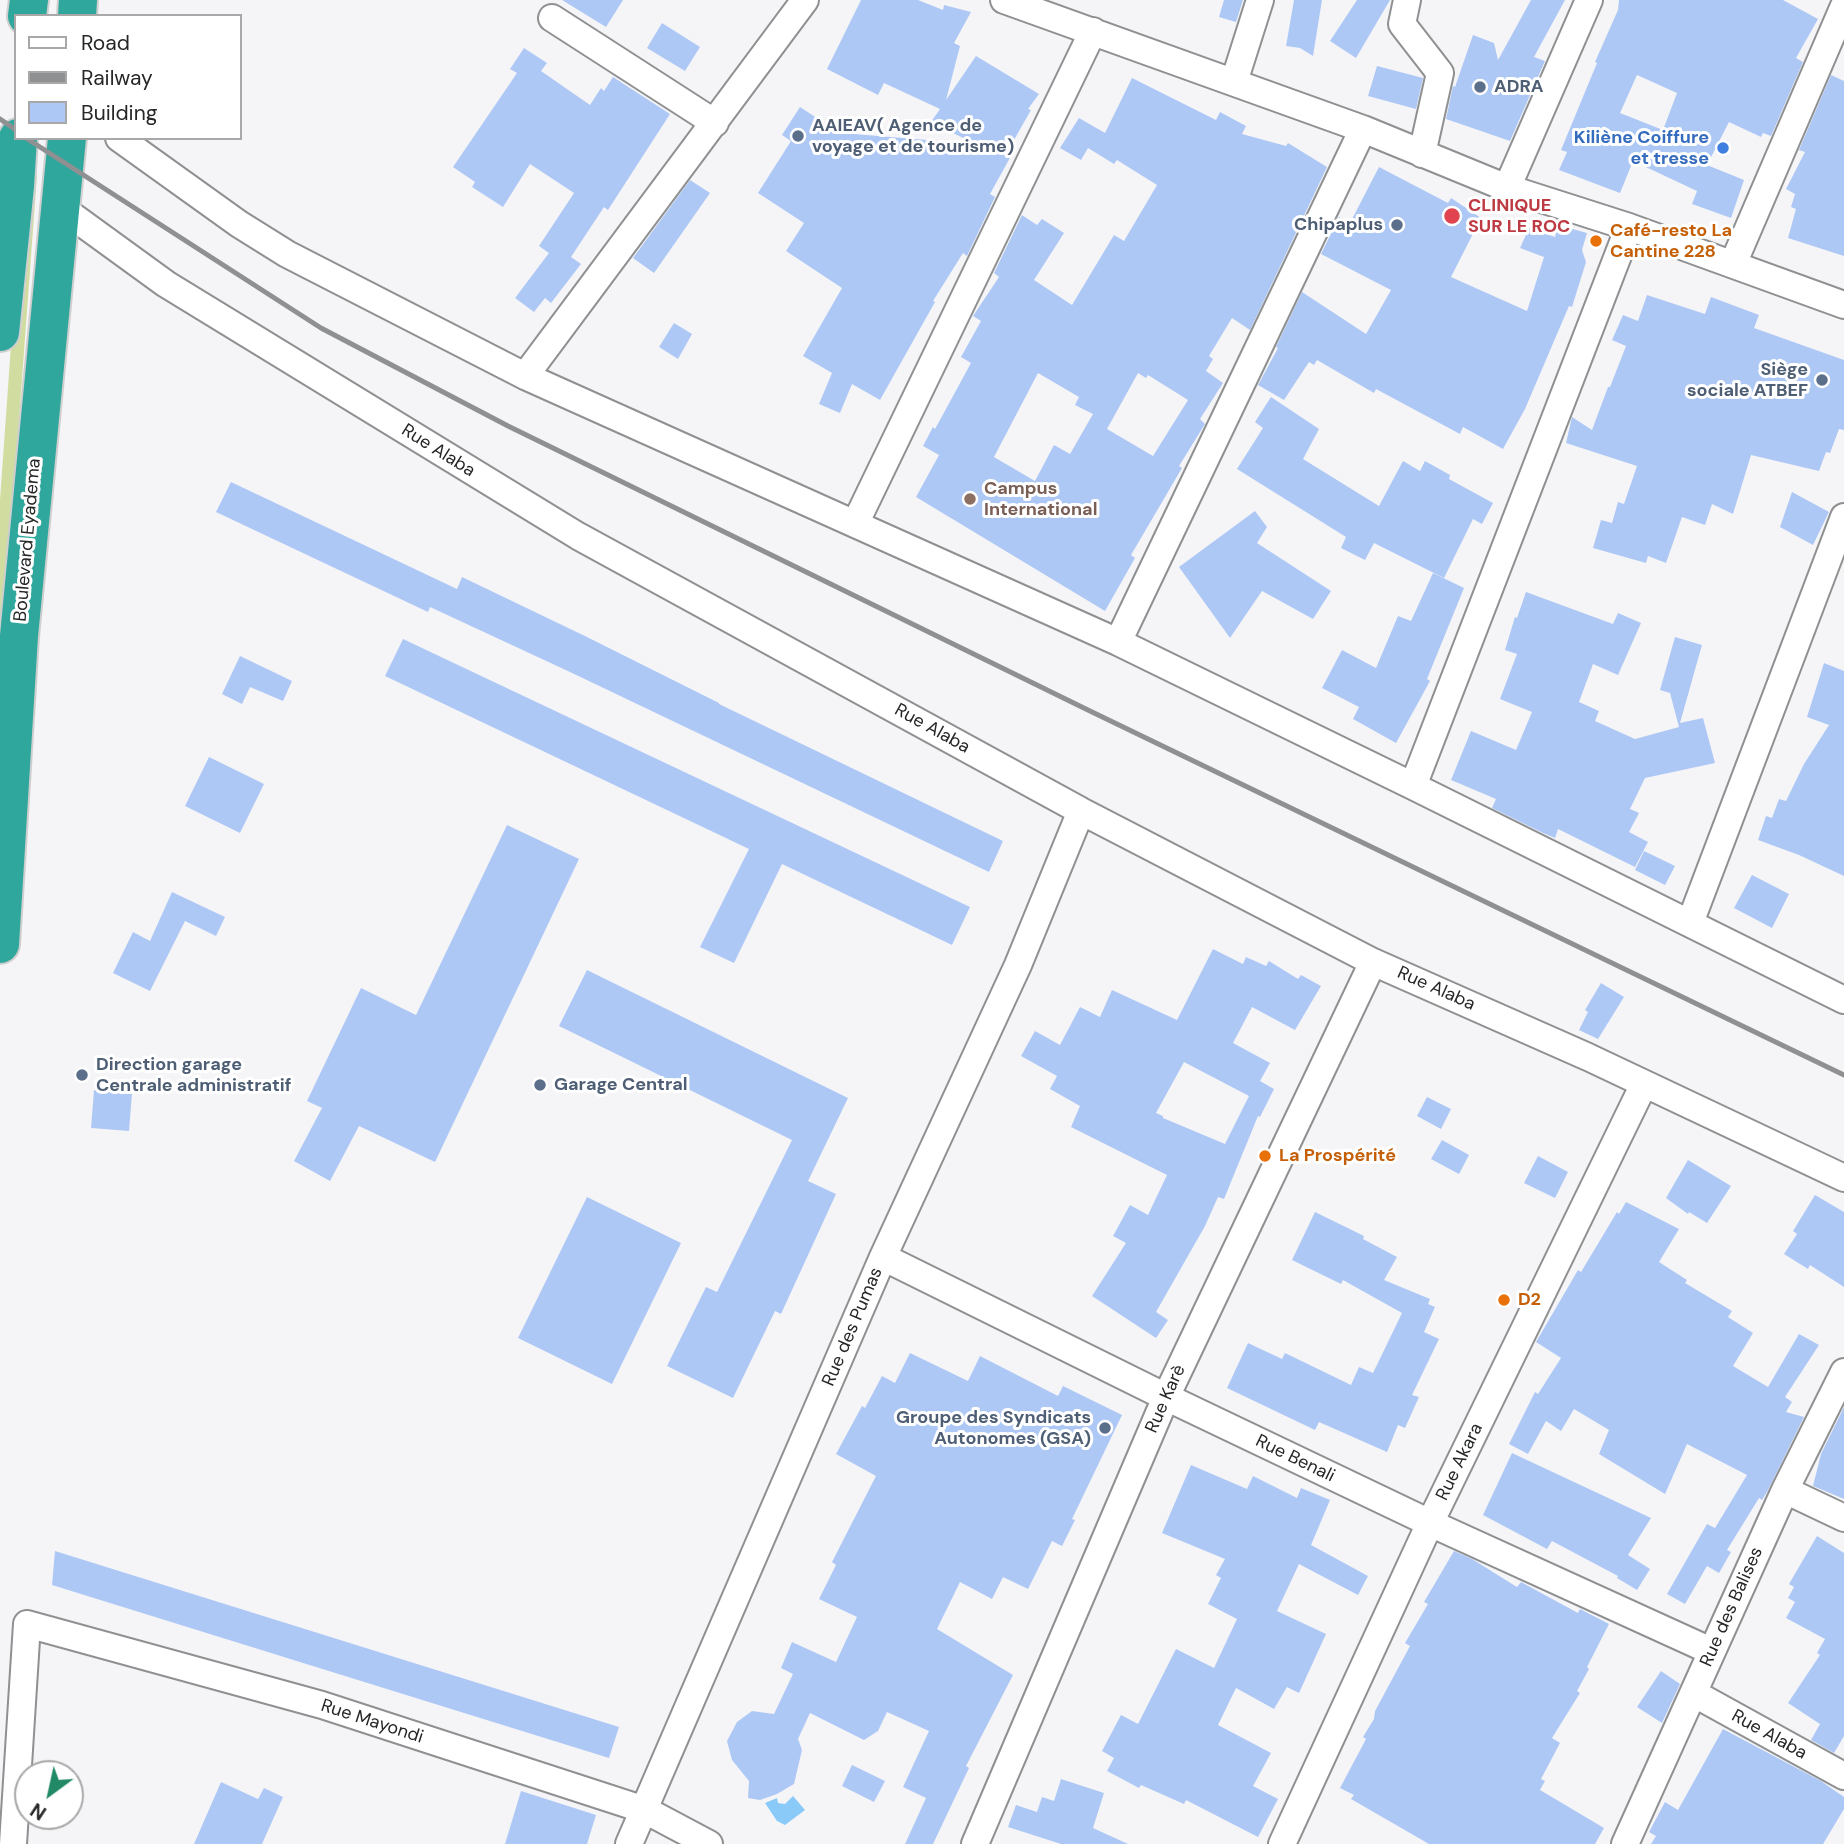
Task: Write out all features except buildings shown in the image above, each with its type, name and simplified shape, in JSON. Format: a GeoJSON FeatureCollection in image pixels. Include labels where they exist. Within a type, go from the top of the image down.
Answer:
{"type":"FeatureCollection","features":[{"type":"Feature","properties":{"kind":"highway"},"geometry":{"type":"LineString","coordinates":[[0,332],[8,182],[18,140]]}},
{"type":"Feature","properties":{"kind":"highway","name":"Boulevard Eyadema"},"geometry":{"type":"LineString","coordinates":[[0,944],[4,837],[19,636],[67,140]]}},
{"type":"Feature","properties":{"kind":"street"},"geometry":{"type":"LineString","coordinates":[[525,376],[804,0]]}},
{"type":"Feature","properties":{"kind":"street"},"geometry":{"type":"LineString","coordinates":[[1004,0],[1363,129],[1507,188],[1629,227],[1844,305]]}},
{"type":"Feature","properties":{"kind":"street"},"geometry":{"type":"LineString","coordinates":[[1234,82],[1260,0]]}},
{"type":"Feature","properties":{"kind":"street"},"geometry":{"type":"LineString","coordinates":[[1407,0],[1402,24],[1440,73],[1422,154]]}},
{"type":"Feature","properties":{"kind":"street"},"geometry":{"type":"LineString","coordinates":[[1507,188],[1589,0]]}},
{"type":"Feature","properties":{"kind":"street"},"geometry":{"type":"LineString","coordinates":[[1733,264],[1844,6]]}},
{"type":"Feature","properties":{"kind":"street"},"geometry":{"type":"LineString","coordinates":[[552,18],[715,123]]}},
{"type":"Feature","properties":{"kind":"street"},"geometry":{"type":"LineString","coordinates":[[855,524],[1093,31]]}},
{"type":"Feature","properties":{"kind":"street"},"geometry":{"type":"LineString","coordinates":[[1118,642],[1363,129]]}},
{"type":"Feature","properties":{"kind":"street"},"geometry":{"type":"LineString","coordinates":[[122,140],[239,224],[287,254],[525,376],[1118,642],[1844,1000]]}},
{"type":"Feature","properties":{"kind":"street","name":"Rue Alaba"},"geometry":{"type":"LineString","coordinates":[[60,207],[166,284],[578,536],[1081,811],[1289,916],[1373,962],[1844,1178]]}},
{"type":"Feature","properties":{"kind":"street"},"geometry":{"type":"LineString","coordinates":[[1413,786],[1629,227]]}},
{"type":"Feature","properties":{"kind":"street"},"geometry":{"type":"LineString","coordinates":[[1690,923],[1844,517]]}},
{"type":"Feature","properties":{"kind":"street","name":"Rue des Pumas"},"geometry":{"type":"LineString","coordinates":[[629,1844],[883,1257],[1018,965],[1081,811]]}},
{"type":"Feature","properties":{"kind":"street","name":"Rue Karè"},"geometry":{"type":"LineString","coordinates":[[975,1844],[1166,1397],[1373,962]]}},
{"type":"Feature","properties":{"kind":"street","name":"Rue Akara"},"geometry":{"type":"LineString","coordinates":[[1282,1844],[1430,1523],[1644,1084]]}},
{"type":"Feature","properties":{"kind":"street","name":"Rue Benali"},"geometry":{"type":"LineString","coordinates":[[883,1257],[1166,1397],[1430,1523],[1711,1651]]}},
{"type":"Feature","properties":{"kind":"street","name":"Rue des Balises"},"geometry":{"type":"LineString","coordinates":[[1625,1844],[1785,1490],[1844,1372]]}},
{"type":"Feature","properties":{"kind":"street"},"geometry":{"type":"LineString","coordinates":[[1785,1490],[1844,1518]]}},
{"type":"Feature","properties":{"kind":"street","name":"Rue Mayondi"},"geometry":{"type":"LineString","coordinates":[[13,1844],[27,1624],[322,1705],[645,1810],[709,1844]]}},
{"type":"Feature","properties":{"kind":"street","name":"Rue Alaba"},"geometry":{"type":"LineString","coordinates":[[1695,1694],[1844,1776]]}},
{"type":"Feature","properties":{"kind":"green space"},"geometry":{"type":"Polygon","coordinates":[[[30,171],[37,175],[0,678],[0,500],[15,289],[30,171]]]}},
{"type":"Feature","properties":{"kind":"water"},"geometry":{"type":"Polygon","coordinates":[[[793,1796],[805,1810],[785,1825],[777,1821],[765,1803],[777,1798],[778,1803],[785,1804],[793,1796]]]}},
{"type":"Feature","properties":{"kind":"railway"},"geometry":{"type":"LineString","coordinates":[[0,119],[14,129]]}},
{"type":"Feature","properties":{"kind":"railway"},"geometry":{"type":"LineString","coordinates":[[29,140],[321,328],[508,426],[1844,1075]]}},
{"type":"Feature","properties":{"kind":"place","name":"ADRA"},"geometry":{"type":"Point","coordinates":[1480,87]}},
{"type":"Feature","properties":{"kind":"place","name":"AAIEAV( Agence de voyage et de tourisme)"},"geometry":{"type":"Point","coordinates":[798,136]}},
{"type":"Feature","properties":{"kind":"place","name":"Kiliène Coiffure et tresse"},"geometry":{"type":"Point","coordinates":[1723,148]}},
{"type":"Feature","properties":{"kind":"place","name":"CLINIQUE SUR LE ROC"},"geometry":{"type":"Point","coordinates":[1452,216]}},
{"type":"Feature","properties":{"kind":"place","name":"Chipaplus"},"geometry":{"type":"Point","coordinates":[1397,225]}},
{"type":"Feature","properties":{"kind":"place","name":"Café-resto La Cantine 228"},"geometry":{"type":"Point","coordinates":[1596,241]}},
{"type":"Feature","properties":{"kind":"place","name":"Siège sociale ATBEF"},"geometry":{"type":"Point","coordinates":[1822,380]}},
{"type":"Feature","properties":{"kind":"place","name":"Campus International"},"geometry":{"type":"Point","coordinates":[970,499]}},
{"type":"Feature","properties":{"kind":"place","name":"Direction garage Centrale administratif"},"geometry":{"type":"Point","coordinates":[82,1075]}},
{"type":"Feature","properties":{"kind":"place","name":"Garage Central"},"geometry":{"type":"Point","coordinates":[540,1085]}},
{"type":"Feature","properties":{"kind":"place","name":"La Prospérité"},"geometry":{"type":"Point","coordinates":[1265,1156]}},
{"type":"Feature","properties":{"kind":"place","name":"D2"},"geometry":{"type":"Point","coordinates":[1504,1300]}},
{"type":"Feature","properties":{"kind":"place","name":"Groupe des Syndicats Autonomes (GSA)"},"geometry":{"type":"Point","coordinates":[1105,1428]}}]}
